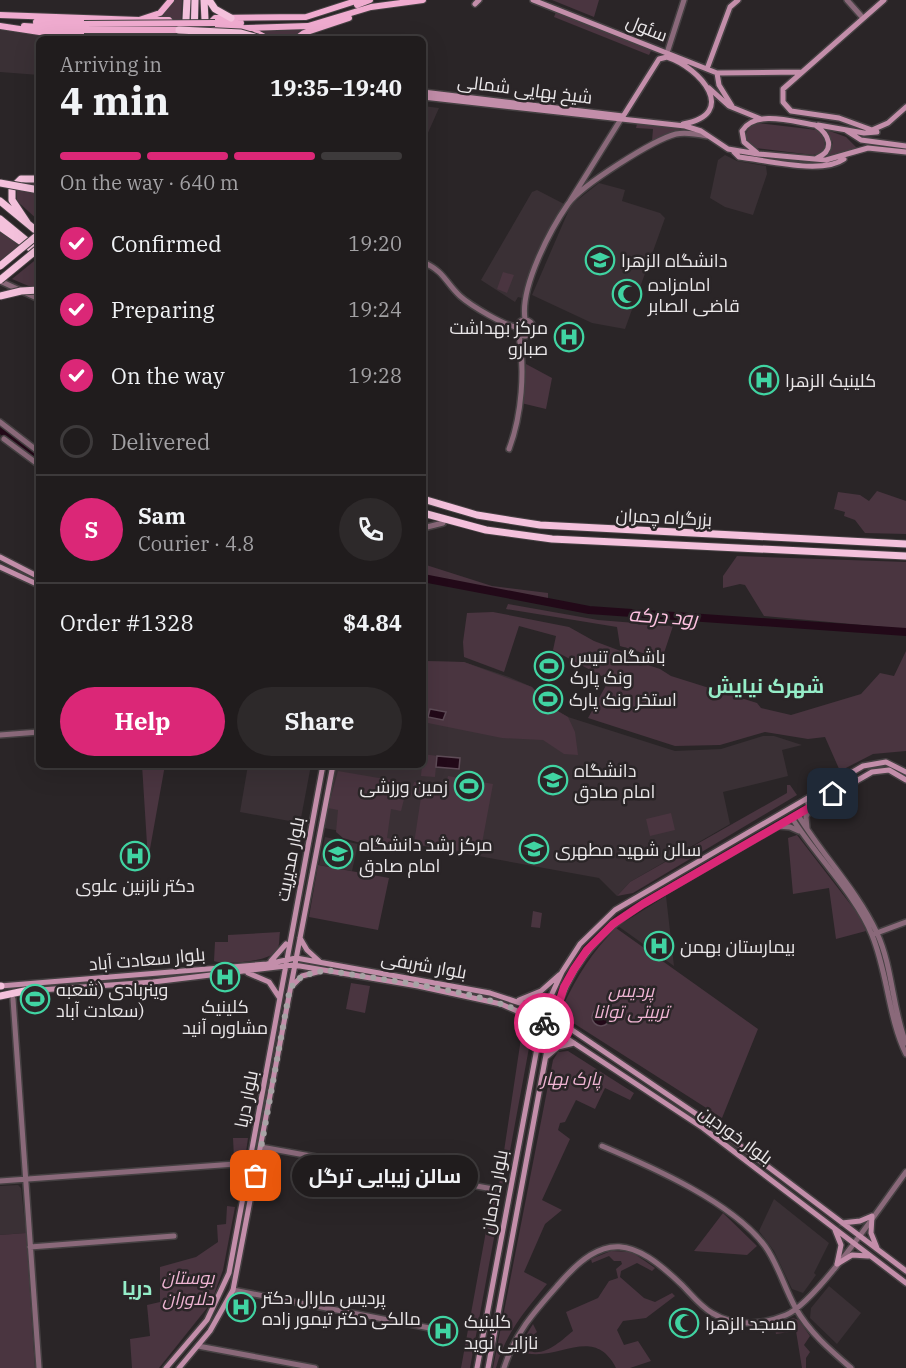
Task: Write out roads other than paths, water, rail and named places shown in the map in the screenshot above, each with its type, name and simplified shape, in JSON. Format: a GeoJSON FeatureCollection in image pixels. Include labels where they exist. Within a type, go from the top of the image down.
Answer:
{"type":"FeatureCollection","features":[{"type":"Feature","properties":{"kind":"highway"},"geometry":{"type":"LineString","coordinates":[[185,36],[187,0]]}},
{"type":"Feature","properties":{"kind":"highway"},"geometry":{"type":"LineString","coordinates":[[194,36],[195,0]]}},
{"type":"Feature","properties":{"kind":"highway"},"geometry":{"type":"LineString","coordinates":[[204,0],[206,36]]}},
{"type":"Feature","properties":{"kind":"highway"},"geometry":{"type":"LineString","coordinates":[[208,0],[215,9],[231,18]]}},
{"type":"Feature","properties":{"kind":"highway"},"geometry":{"type":"LineString","coordinates":[[179,30],[241,33],[251,36]]}},
{"type":"Feature","properties":{"kind":"highway"},"geometry":{"type":"LineString","coordinates":[[28,224],[12,200],[12,188],[21,179],[36,178]]}},
{"type":"Feature","properties":{"kind":"highway"},"geometry":{"type":"LineString","coordinates":[[0,183],[36,189]]}},
{"type":"Feature","properties":{"kind":"highway"},"geometry":{"type":"LineString","coordinates":[[0,201],[36,231]]}},
{"type":"Feature","properties":{"kind":"highway"},"geometry":{"type":"LineString","coordinates":[[0,219],[36,248]]}},
{"type":"Feature","properties":{"kind":"highway"},"geometry":{"type":"LineString","coordinates":[[0,227],[21,244],[36,249]]}},
{"type":"Feature","properties":{"kind":"highway"},"geometry":{"type":"LineString","coordinates":[[0,264],[36,235]]}},
{"type":"Feature","properties":{"kind":"highway"},"geometry":{"type":"LineString","coordinates":[[0,280],[36,252]]}},
{"type":"Feature","properties":{"kind":"highway"},"geometry":{"type":"LineString","coordinates":[[0,296],[36,290]]}},
{"type":"Feature","properties":{"kind":"highway","name":"بزرگراه چمران"},"geometry":{"type":"LineString","coordinates":[[426,500],[477,515],[540,525],[906,544]]}},
{"type":"Feature","properties":{"kind":"highway"},"geometry":{"type":"LineString","coordinates":[[426,516],[472,531],[486,530]]}},
{"type":"Feature","properties":{"kind":"highway","name":"بزرگراه چمران"},"geometry":{"type":"LineString","coordinates":[[426,516],[486,530],[552,539],[906,556]]}},
{"type":"Feature","properties":{"kind":"highway"},"geometry":{"type":"LineString","coordinates":[[0,989],[29,990]]}},
{"type":"Feature","properties":{"kind":"main road"},"geometry":{"type":"LineString","coordinates":[[139,20],[160,13],[171,0]]}},
{"type":"Feature","properties":{"kind":"main road"},"geometry":{"type":"LineString","coordinates":[[216,36],[212,32],[212,19],[306,17],[359,0]]}},
{"type":"Feature","properties":{"kind":"main road"},"geometry":{"type":"LineString","coordinates":[[0,25],[179,30],[312,20],[370,0]]}},
{"type":"Feature","properties":{"kind":"main road"},"geometry":{"type":"LineString","coordinates":[[0,16],[84,27],[309,26],[371,7],[424,0]]}},
{"type":"Feature","properties":{"kind":"main road"},"geometry":{"type":"LineString","coordinates":[[302,36],[373,10],[424,0]]}},
{"type":"Feature","properties":{"kind":"main road","name":"سئول"},"geometry":{"type":"LineString","coordinates":[[533,0],[711,70],[802,72]]}},
{"type":"Feature","properties":{"kind":"main road"},"geometry":{"type":"LineString","coordinates":[[884,0],[783,89],[783,102],[791,111],[839,118],[872,130],[888,123],[906,108]]}},
{"type":"Feature","properties":{"kind":"main road"},"geometry":{"type":"LineString","coordinates":[[734,109],[711,70],[736,2]]}},
{"type":"Feature","properties":{"kind":"main road"},"geometry":{"type":"LineString","coordinates":[[0,16],[83,20],[170,20],[174,24],[171,31],[144,34]]}},
{"type":"Feature","properties":{"kind":"main road"},"geometry":{"type":"LineString","coordinates":[[0,25],[46,33],[174,36]]}},
{"type":"Feature","properties":{"kind":"main road"},"geometry":{"type":"LineString","coordinates":[[622,117],[662,57],[681,63],[708,86],[712,106],[707,114],[701,120],[679,125]]}},
{"type":"Feature","properties":{"kind":"main road","name":"سئول"},"geometry":{"type":"LineString","coordinates":[[682,59],[699,72],[718,99],[734,109],[761,118],[846,130]]}},
{"type":"Feature","properties":{"kind":"main road","name":"شیخ بهایی شمالی"},"geometry":{"type":"LineString","coordinates":[[426,93],[447,98]]}},
{"type":"Feature","properties":{"kind":"main road","name":"شیخ بهایی شمالی"},"geometry":{"type":"LineString","coordinates":[[426,97],[679,125]]}},
{"type":"Feature","properties":{"kind":"main road"},"geometry":{"type":"LineString","coordinates":[[846,130],[864,133],[881,131],[906,108]]}},
{"type":"Feature","properties":{"kind":"main road"},"geometry":{"type":"LineString","coordinates":[[758,154],[744,142],[742,131],[749,123],[761,118]]}},
{"type":"Feature","properties":{"kind":"main road"},"geometry":{"type":"LineString","coordinates":[[812,160],[825,154],[830,144],[826,132],[815,124]]}},
{"type":"Feature","properties":{"kind":"main road"},"geometry":{"type":"LineString","coordinates":[[679,125],[696,129],[740,157],[813,166],[831,166],[847,156],[868,148],[906,152]]}},
{"type":"Feature","properties":{"kind":"main road"},"geometry":{"type":"LineString","coordinates":[[846,130],[861,140],[906,146]]}},
{"type":"Feature","properties":{"kind":"main road"},"geometry":{"type":"LineString","coordinates":[[733,151],[812,160],[847,156]]}},
{"type":"Feature","properties":{"kind":"main road"},"geometry":{"type":"LineString","coordinates":[[0,557],[36,575]]}},
{"type":"Feature","properties":{"kind":"main road"},"geometry":{"type":"LineString","coordinates":[[0,567],[36,584]]}},
{"type":"Feature","properties":{"kind":"main road"},"geometry":{"type":"LineString","coordinates":[[517,1000],[541,991],[562,972],[580,944],[615,910],[874,762],[891,763],[906,772]]}},
{"type":"Feature","properties":{"kind":"main road","name":"بلوار مدیریت"},"geometry":{"type":"LineString","coordinates":[[285,959],[322,768]]}},
{"type":"Feature","properties":{"kind":"main road","name":"بلوار مدیریت"},"geometry":{"type":"LineString","coordinates":[[296,958],[332,768]]}},
{"type":"Feature","properties":{"kind":"main road","name":"بلوار دادمان"},"geometry":{"type":"LineString","coordinates":[[488,1368],[553,1018],[574,969],[604,931],[643,904],[795,816],[876,770],[890,770],[906,780]]}},
{"type":"Feature","properties":{"kind":"main road"},"geometry":{"type":"LineString","coordinates":[[790,808],[795,816]]}},
{"type":"Feature","properties":{"kind":"main road"},"geometry":{"type":"LineString","coordinates":[[315,809],[318,814],[324,810]]}},
{"type":"Feature","properties":{"kind":"main road"},"geometry":{"type":"LineString","coordinates":[[297,902],[300,912],[306,904]]}},
{"type":"Feature","properties":{"kind":"main road"},"geometry":{"type":"LineString","coordinates":[[267,964],[277,956],[290,937]]}},
{"type":"Feature","properties":{"kind":"main road"},"geometry":{"type":"LineString","coordinates":[[300,938],[307,950],[320,962]]}},
{"type":"Feature","properties":{"kind":"main road","name":"بلوار سعادت آباد"},"geometry":{"type":"LineString","coordinates":[[0,989],[267,964],[296,958]]}},
{"type":"Feature","properties":{"kind":"main road","name":"بلوار دریا"},"geometry":{"type":"LineString","coordinates":[[179,1368],[222,1313],[233,1290],[246,1232],[296,958]]}},
{"type":"Feature","properties":{"kind":"main road","name":"بلوار شریفی"},"geometry":{"type":"LineString","coordinates":[[296,958],[482,998],[518,1010],[542,1022]]}},
{"type":"Feature","properties":{"kind":"main road","name":"بلوار دریا"},"geometry":{"type":"LineString","coordinates":[[166,1368],[207,1320],[229,1273],[285,959]]}},
{"type":"Feature","properties":{"kind":"main road","name":"بلوار سعادت آباد"},"geometry":{"type":"LineString","coordinates":[[29,990],[246,973],[294,965]]}},
{"type":"Feature","properties":{"kind":"main road","name":"بلوار شریفی"},"geometry":{"type":"LineString","coordinates":[[294,965],[393,978],[517,1000],[544,1011]]}},
{"type":"Feature","properties":{"kind":"main road"},"geometry":{"type":"LineString","coordinates":[[290,988],[302,976],[326,970]]}},
{"type":"Feature","properties":{"kind":"main road"},"geometry":{"type":"LineString","coordinates":[[177,971],[178,979]]}},
{"type":"Feature","properties":{"kind":"main road","name":"بلوار دادمان"},"geometry":{"type":"LineString","coordinates":[[477,1368],[537,1042],[544,1011],[562,972]]}},
{"type":"Feature","properties":{"kind":"main road"},"geometry":{"type":"LineString","coordinates":[[246,973],[269,982],[279,997]]}},
{"type":"Feature","properties":{"kind":"main road"},"geometry":{"type":"LineString","coordinates":[[518,1010],[529,1022],[537,1042]]}},
{"type":"Feature","properties":{"kind":"main road","name":"بلوار خوردین"},"geometry":{"type":"LineString","coordinates":[[544,1011],[717,1128],[906,1271]]}},
{"type":"Feature","properties":{"kind":"main road"},"geometry":{"type":"LineString","coordinates":[[276,1017],[284,1019]]}},
{"type":"Feature","properties":{"kind":"main road","name":"بلوار خوردین"},"geometry":{"type":"LineString","coordinates":[[542,1022],[703,1128],[906,1282]]}},
{"type":"Feature","properties":{"kind":"main road"},"geometry":{"type":"LineString","coordinates":[[545,1058],[553,1049],[564,1044],[575,1043]]}},
{"type":"Feature","properties":{"kind":"main road"},"geometry":{"type":"LineString","coordinates":[[514,1166],[519,1173],[525,1167]]}},
{"type":"Feature","properties":{"kind":"main road"},"geometry":{"type":"LineString","coordinates":[[511,1184],[517,1183],[522,1187]]}},
{"type":"Feature","properties":{"kind":"main road"},"geometry":{"type":"LineString","coordinates":[[841,1223],[860,1221],[872,1216],[871,1233],[879,1252]]}},
{"type":"Feature","properties":{"kind":"main road"},"geometry":{"type":"LineString","coordinates":[[833,1226],[841,1241],[837,1264]]}},
{"type":"Feature","properties":{"kind":"main road"},"geometry":{"type":"LineString","coordinates":[[237,1231],[246,1232]]}},
{"type":"Feature","properties":{"kind":"main road"},"geometry":{"type":"LineString","coordinates":[[837,1264],[856,1254],[875,1258]]}},
{"type":"Feature","properties":{"kind":"street"},"geometry":{"type":"LineString","coordinates":[[667,52],[684,0]]}},
{"type":"Feature","properties":{"kind":"street"},"geometry":{"type":"LineString","coordinates":[[847,0],[863,18]]}},
{"type":"Feature","properties":{"kind":"street"},"geometry":{"type":"LineString","coordinates":[[509,449],[517,426],[522,353],[518,327],[525,319],[524,301],[534,271],[569,203],[622,117]]}},
{"type":"Feature","properties":{"kind":"street"},"geometry":{"type":"LineString","coordinates":[[569,203],[590,185],[659,140],[684,133],[707,136]]}},
{"type":"Feature","properties":{"kind":"street"},"geometry":{"type":"LineString","coordinates":[[426,264],[441,271],[460,297],[506,324],[518,327]]}},
{"type":"Feature","properties":{"kind":"street"},"geometry":{"type":"LineString","coordinates":[[0,280],[36,298]]}},
{"type":"Feature","properties":{"kind":"street"},"geometry":{"type":"LineString","coordinates":[[522,353],[532,325],[530,320],[525,319]]}},
{"type":"Feature","properties":{"kind":"street"},"geometry":{"type":"LineString","coordinates":[[519,335],[528,336]]}},
{"type":"Feature","properties":{"kind":"street"},"geometry":{"type":"LineString","coordinates":[[0,422],[36,450]]}},
{"type":"Feature","properties":{"kind":"street"},"geometry":{"type":"LineString","coordinates":[[4,439],[36,463]]}},
{"type":"Feature","properties":{"kind":"street"},"geometry":{"type":"LineString","coordinates":[[426,527],[443,523]]}},
{"type":"Feature","properties":{"kind":"street"},"geometry":{"type":"LineString","coordinates":[[0,735],[36,732]]}},
{"type":"Feature","properties":{"kind":"street"},"geometry":{"type":"LineString","coordinates":[[804,831],[810,808],[806,799]]}},
{"type":"Feature","properties":{"kind":"street"},"geometry":{"type":"LineString","coordinates":[[795,816],[859,902],[874,933],[906,1043]]}},
{"type":"Feature","properties":{"kind":"street"},"geometry":{"type":"LineString","coordinates":[[778,826],[790,826],[804,831]]}},
{"type":"Feature","properties":{"kind":"street"},"geometry":{"type":"LineString","coordinates":[[874,933],[906,922]]}},
{"type":"Feature","properties":{"kind":"street"},"geometry":{"type":"LineString","coordinates":[[887,975],[896,1027],[906,1054]]}},
{"type":"Feature","properties":{"kind":"street"},"geometry":{"type":"LineString","coordinates":[[14,999],[39,1368]]}},
{"type":"Feature","properties":{"kind":"street"},"geometry":{"type":"LineString","coordinates":[[602,1146],[712,1199],[741,1220],[773,1258],[796,1310],[818,1338],[851,1368]]}},
{"type":"Feature","properties":{"kind":"street"},"geometry":{"type":"LineString","coordinates":[[261,1147],[493,1189]]}},
{"type":"Feature","properties":{"kind":"street"},"geometry":{"type":"LineString","coordinates":[[0,1181],[249,1163]]}},
{"type":"Feature","properties":{"kind":"street"},"geometry":{"type":"LineString","coordinates":[[504,1368],[515,1337],[532,1313],[581,1260],[603,1249],[629,1248],[646,1253],[706,1309],[728,1320],[759,1323],[796,1310],[837,1264],[906,1172]]}},
{"type":"Feature","properties":{"kind":"street"},"geometry":{"type":"LineString","coordinates":[[30,1247],[174,1236]]}},
{"type":"Feature","properties":{"kind":"street"},"geometry":{"type":"LineString","coordinates":[[233,1290],[440,1330]]}},
{"type":"Feature","properties":{"kind":"street"},"geometry":{"type":"LineString","coordinates":[[198,1346],[315,1368]]}},
{"type":"Feature","properties":{"kind":"waterway","name":"رود درکه"},"geometry":{"type":"LineString","coordinates":[[0,429],[36,456]]}},
{"type":"Feature","properties":{"kind":"waterway","name":"رود درکه"},"geometry":{"type":"LineString","coordinates":[[426,579],[589,610],[906,632]]}},
{"type":"Feature","properties":{"kind":"place","name":"دانشگاه الزهرا"},"geometry":{"type":"Point","coordinates":[600,260]}},
{"type":"Feature","properties":{"kind":"place","name":"امامزاده قاضی الصابر"},"geometry":{"type":"Point","coordinates":[627,294]}},
{"type":"Feature","properties":{"kind":"place","name":"مرکز بهداشت صبارو"},"geometry":{"type":"Point","coordinates":[569,337]}},
{"type":"Feature","properties":{"kind":"place","name":"کلینیک الزهرا"},"geometry":{"type":"Point","coordinates":[764,380]}},
{"type":"Feature","properties":{"kind":"place","name":"باشگاه تنیس ونک پارک"},"geometry":{"type":"Point","coordinates":[549,666]}},
{"type":"Feature","properties":{"kind":"place","name":"استخر ونک پارک"},"geometry":{"type":"Point","coordinates":[548,699]}},
{"type":"Feature","properties":{"kind":"place","name":"دانشگاه امام صادق"},"geometry":{"type":"Point","coordinates":[553,780]}},
{"type":"Feature","properties":{"kind":"place","name":"زمین ورزشی"},"geometry":{"type":"Point","coordinates":[469,786]}},
{"type":"Feature","properties":{"kind":"place","name":"سالن شهید مطهری"},"geometry":{"type":"Point","coordinates":[534,849]}},
{"type":"Feature","properties":{"kind":"place","name":"مرکز رشد دانشگاه امام صادق"},"geometry":{"type":"Point","coordinates":[338,854]}},
{"type":"Feature","properties":{"kind":"place","name":"دکتر نازنین علوی"},"geometry":{"type":"Point","coordinates":[135,856]}},
{"type":"Feature","properties":{"kind":"place","name":"بیمارستان بهمن"},"geometry":{"type":"Point","coordinates":[659,946]}},
{"type":"Feature","properties":{"kind":"place","name":"کلینیک مشاوره آنید"},"geometry":{"type":"Point","coordinates":[225,977]}},
{"type":"Feature","properties":{"kind":"place","name":"وینربادی (شعبه سعادت آباد)"},"geometry":{"type":"Point","coordinates":[35,999]}},
{"type":"Feature","properties":{"kind":"place","name":"سالن زیبایی ترگل"},"geometry":{"type":"Point","coordinates":[256,1176]}},
{"type":"Feature","properties":{"kind":"place","name":"پردیس مارال دکتر مالکی دکتر تیمور زاده"},"geometry":{"type":"Point","coordinates":[241,1307]}},
{"type":"Feature","properties":{"kind":"place","name":"مسجد الزهرا"},"geometry":{"type":"Point","coordinates":[684,1323]}},
{"type":"Feature","properties":{"kind":"place","name":"کلینیک نازایی نوید"},"geometry":{"type":"Point","coordinates":[443,1331]}},
{"type":"Feature","properties":{"kind":"district","name":"شهرک نیایش"},"geometry":{"type":"Point","coordinates":[766,685]}},
{"type":"Feature","properties":{"kind":"district","name":"دریا"},"geometry":{"type":"Point","coordinates":[137,1287]}},
{"type":"Feature","properties":{"kind":"park label","name":"پردیس تربیتی توانا"},"geometry":{"type":"Point","coordinates":[631,1000]}},
{"type":"Feature","properties":{"kind":"park label","name":"پارک بهار"},"geometry":{"type":"Point","coordinates":[571,1078]}},
{"type":"Feature","properties":{"kind":"park label","name":"بوستان دلاوران"},"geometry":{"type":"Point","coordinates":[188,1287]}}]}
